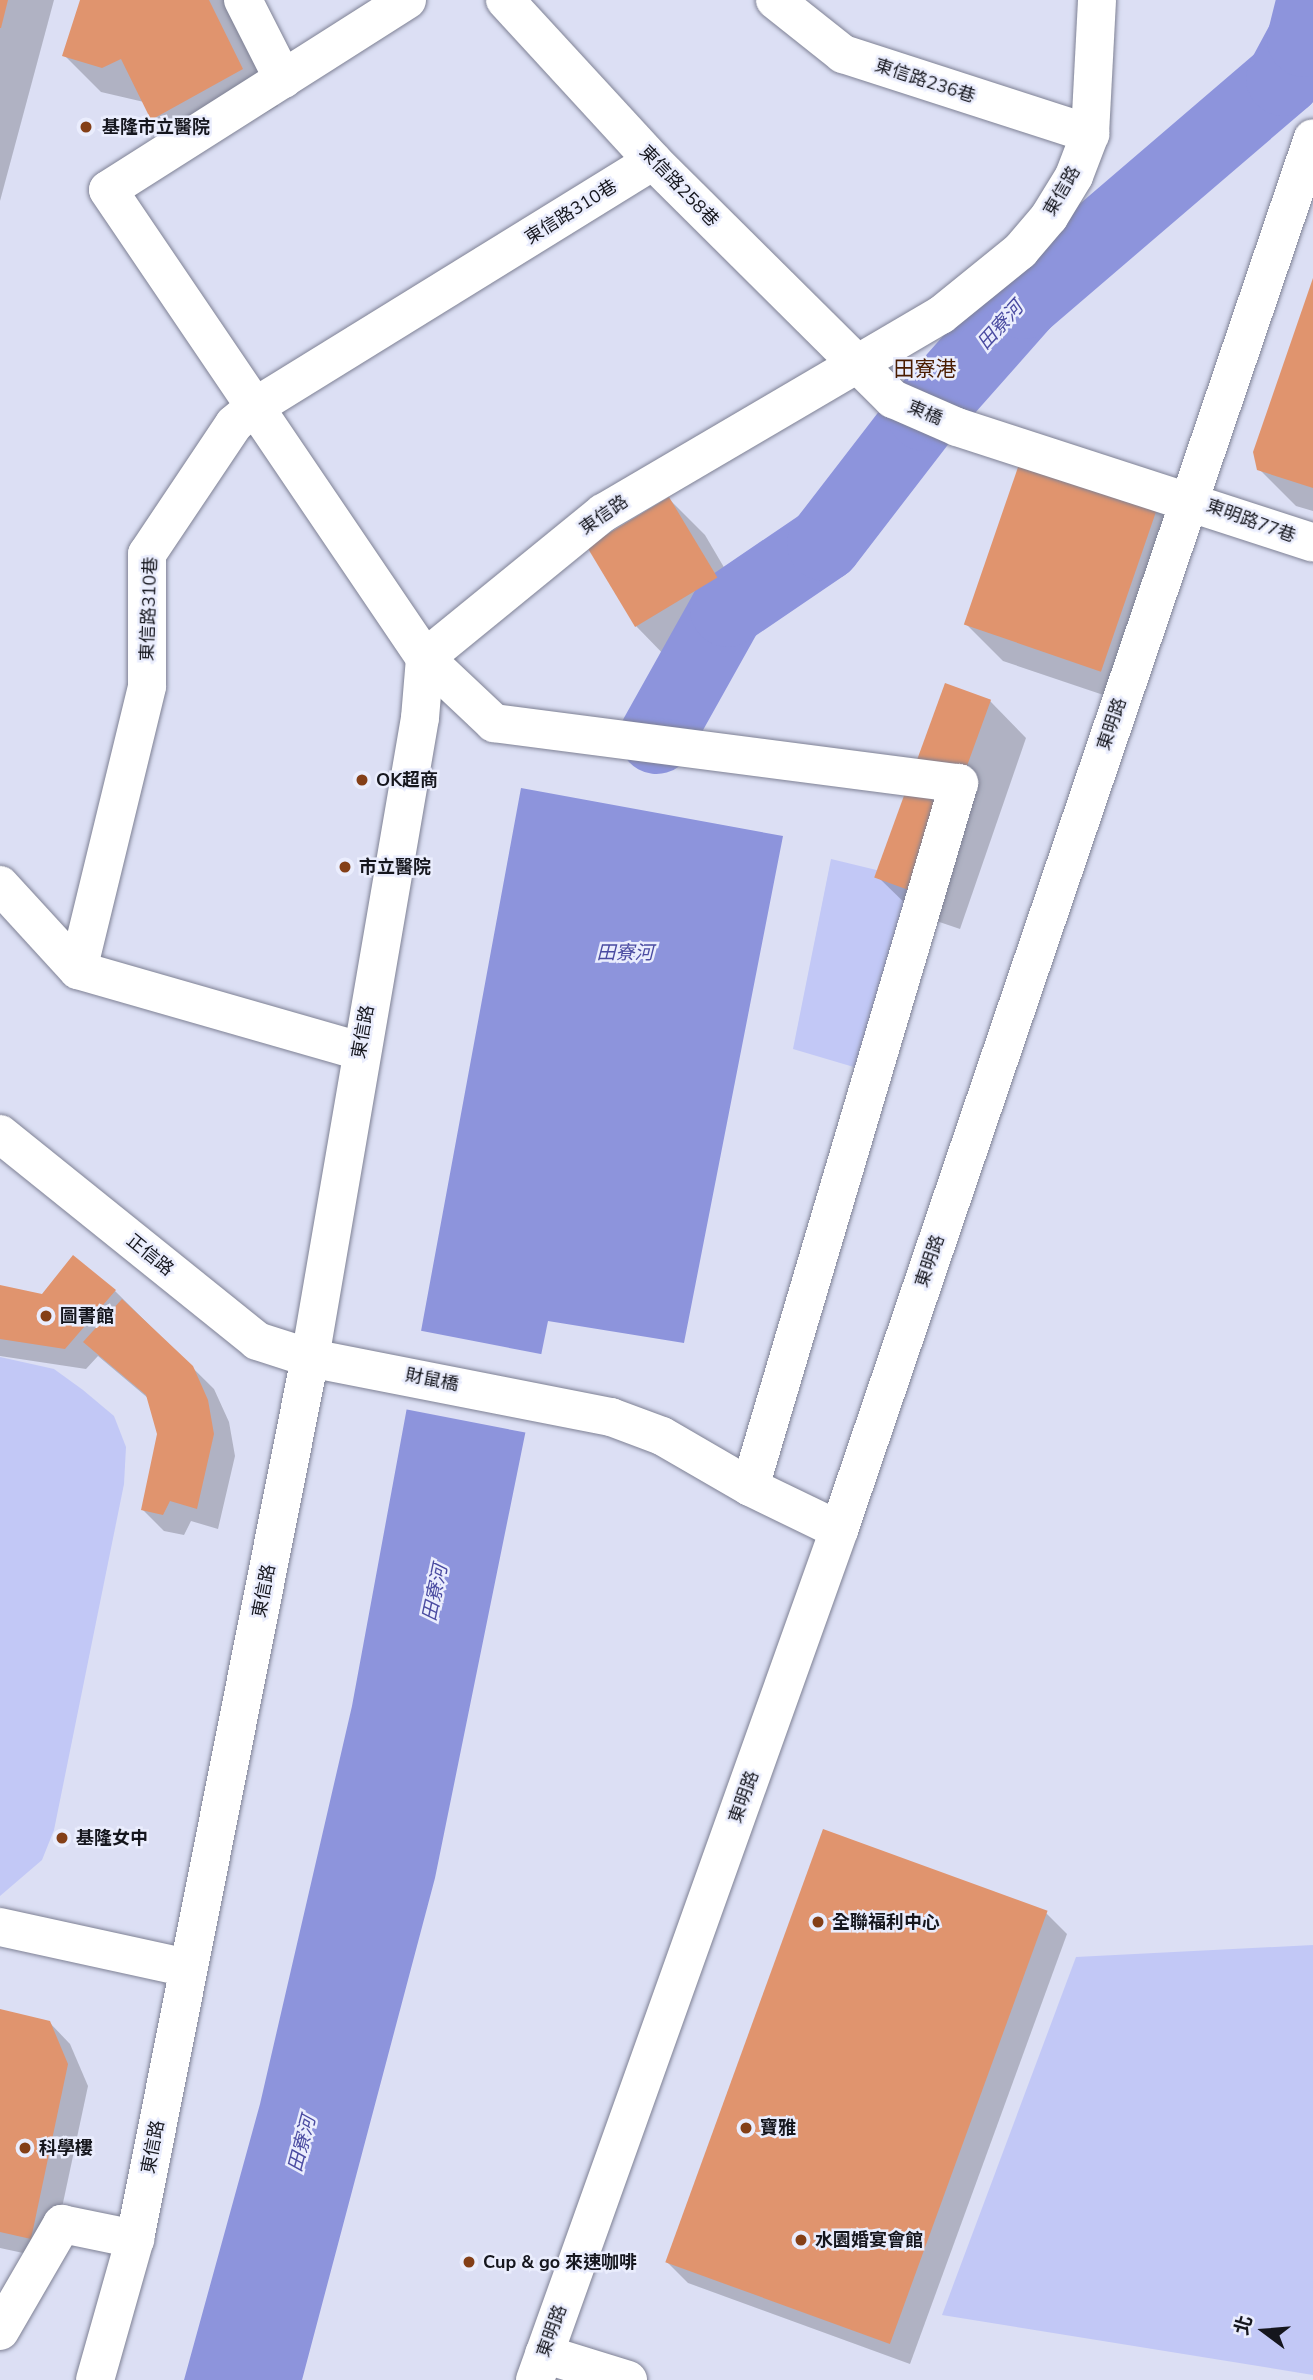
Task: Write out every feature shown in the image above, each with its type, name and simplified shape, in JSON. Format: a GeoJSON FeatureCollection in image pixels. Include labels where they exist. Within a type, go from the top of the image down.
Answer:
{"type":"FeatureCollection","features":[{"type":"Feature","properties":{"kind":"street"},"geometry":{"type":"LineString","coordinates":[[243,0],[283,79]]}},
{"type":"Feature","properties":{"kind":"street"},"geometry":{"type":"LineString","coordinates":[[407,0],[108,190],[253,408],[425,658],[494,723],[959,783],[750,1487]]}},
{"type":"Feature","properties":{"kind":"street","name":"東信路258巷"},"geometry":{"type":"LineString","coordinates":[[505,0],[653,161],[856,367],[893,399]]}},
{"type":"Feature","properties":{"kind":"street","name":"東信路236巷"},"geometry":{"type":"LineString","coordinates":[[775,0],[843,54],[1090,134]]}},
{"type":"Feature","properties":{"kind":"street","name":"東信路"},"geometry":{"type":"LineString","coordinates":[[95,2380],[135,2239],[310,1358],[360,1051],[420,718],[425,658],[603,513],[941,315],[1020,251],[1055,207],[1090,134],[1097,0]]}},
{"type":"Feature","properties":{"kind":"street","name":"東明路"},"geometry":{"type":"LineString","coordinates":[[539,2367],[839,1530],[1188,499],[1306,188],[1313,138]]}},
{"type":"Feature","properties":{"kind":"street","name":"東信路310巷"},"geometry":{"type":"LineString","coordinates":[[78,970],[147,686],[147,554],[234,424],[253,408],[653,161]]}},
{"type":"Feature","properties":{"kind":"street","name":"東橋"},"geometry":{"type":"LineString","coordinates":[[893,399],[957,427],[1188,499]]}},
{"type":"Feature","properties":{"kind":"street","name":"東明路77巷"},"geometry":{"type":"LineString","coordinates":[[1188,499],[1313,543]]}},
{"type":"Feature","properties":{"kind":"street"},"geometry":{"type":"LineString","coordinates":[[0,885],[78,970],[360,1051]]}},
{"type":"Feature","properties":{"kind":"street","name":"正信路"},"geometry":{"type":"LineString","coordinates":[[0,1134],[257,1341],[310,1358]]}},
{"type":"Feature","properties":{"kind":"street","name":"財鼠橋"},"geometry":{"type":"LineString","coordinates":[[310,1358],[554,1403],[662,1436],[750,1487],[839,1530]]}},
{"type":"Feature","properties":{"kind":"street"},"geometry":{"type":"LineString","coordinates":[[0,1927],[188,1968]]}},
{"type":"Feature","properties":{"kind":"street"},"geometry":{"type":"LineString","coordinates":[[0,2331],[62,2224],[135,2239]]}},
{"type":"Feature","properties":{"kind":"street"},"geometry":{"type":"LineString","coordinates":[[539,2367],[628,2380]]}},
{"type":"Feature","properties":{"kind":"shaded area"},"geometry":{"type":"Polygon","coordinates":[[[831,859],[930,883],[874,1073],[793,1049],[831,859]]]}},
{"type":"Feature","properties":{"kind":"shaded area"},"geometry":{"type":"Polygon","coordinates":[[[0,1357],[54,1369],[114,1416],[126,1447],[124,1484],[54,1830],[42,1860],[0,1896],[0,1357]]]}},
{"type":"Feature","properties":{"kind":"shaded area"},"geometry":{"type":"Polygon","coordinates":[[[1313,1945],[1313,2375],[942,2315],[1076,1957],[1313,1945]]]}},
{"type":"Feature","properties":{"kind":"water","name":"田寮河"},"geometry":{"type":"Polygon","coordinates":[[[521,788],[783,836],[684,1343],[548,1321],[435,1878],[302,2380],[184,2380],[260,2104],[352,1706],[521,788]]]}},
{"type":"Feature","properties":{"kind":"pier"},"geometry":{"type":"Polygon","coordinates":[[[417,1330],[545,1355],[529,1433],[402,1409],[417,1330]]]}},
{"type":"Feature","properties":{"kind":"building"},"geometry":{"type":"Polygon","coordinates":[[[0,0],[8,0],[1,28],[0,28],[0,0]]]}},
{"type":"Feature","properties":{"kind":"building"},"geometry":{"type":"Polygon","coordinates":[[[80,0],[209,0],[243,69],[151,120],[121,59],[102,68],[62,56],[80,0]]]}},
{"type":"Feature","properties":{"kind":"building"},"geometry":{"type":"Polygon","coordinates":[[[1313,278],[1313,488],[1257,470],[1253,452],[1313,278]]]}},
{"type":"Feature","properties":{"kind":"building"},"geometry":{"type":"Polygon","coordinates":[[[1027,441],[1164,488],[1101,672],[964,624],[1027,441]]]}},
{"type":"Feature","properties":{"kind":"building"},"geometry":{"type":"Polygon","coordinates":[[[669,497],[717,578],[635,627],[587,546],[669,497]]]}},
{"type":"Feature","properties":{"kind":"building"},"geometry":{"type":"Polygon","coordinates":[[[945,683],[991,700],[920,894],[874,878],[945,683]]]}},
{"type":"Feature","properties":{"kind":"building","name":"圖書館"},"geometry":{"type":"Polygon","coordinates":[[[73,1255],[116,1290],[65,1349],[0,1339],[0,1285],[42,1294],[73,1255]]]}},
{"type":"Feature","properties":{"kind":"building"},"geometry":{"type":"Polygon","coordinates":[[[122,1299],[193,1366],[208,1400],[214,1434],[197,1509],[170,1501],[163,1515],[141,1510],[157,1434],[146,1395],[83,1342],[122,1299]]]}},
{"type":"Feature","properties":{"kind":"building"},"geometry":{"type":"Polygon","coordinates":[[[823,1829],[1048,1911],[890,2344],[665,2262],[823,1829]]]}},
{"type":"Feature","properties":{"kind":"building","name":"科學樓"},"geometry":{"type":"Polygon","coordinates":[[[0,2009],[50,2021],[68,2064],[31,2239],[0,2232],[0,2009]]]}},
{"type":"Feature","properties":{"kind":"waterway","name":"田寮河"},"geometry":{"type":"LineString","coordinates":[[656,736],[727,609],[824,543],[924,413],[1023,301],[1283,78],[1304,39],[1313,2]]}},
{"type":"Feature","properties":{"kind":"place","name":"基隆市立醫院"},"geometry":{"type":"Point","coordinates":[86,127]}},
{"type":"Feature","properties":{"kind":"place","name":"OK超商"},"geometry":{"type":"Point","coordinates":[362,780]}},
{"type":"Feature","properties":{"kind":"place","name":"市立醫院"},"geometry":{"type":"Point","coordinates":[345,867]}},
{"type":"Feature","properties":{"kind":"place","name":"圖書館"},"geometry":{"type":"Point","coordinates":[46,1316]}},
{"type":"Feature","properties":{"kind":"place","name":"基隆女中"},"geometry":{"type":"Point","coordinates":[62,1838]}},
{"type":"Feature","properties":{"kind":"place","name":"全聯福利中心"},"geometry":{"type":"Point","coordinates":[818,1922]}},
{"type":"Feature","properties":{"kind":"place","name":"寶雅"},"geometry":{"type":"Point","coordinates":[746,2128]}},
{"type":"Feature","properties":{"kind":"place","name":"科學樓"},"geometry":{"type":"Point","coordinates":[25,2148]}},
{"type":"Feature","properties":{"kind":"place","name":"水園婚宴會館"},"geometry":{"type":"Point","coordinates":[801,2240]}},
{"type":"Feature","properties":{"kind":"place","name":"Cup & go 來速咖啡"},"geometry":{"type":"Point","coordinates":[469,2262]}},
{"type":"Feature","properties":{"kind":"district","name":"田寮港"},"geometry":{"type":"Point","coordinates":[925,369]}}]}
